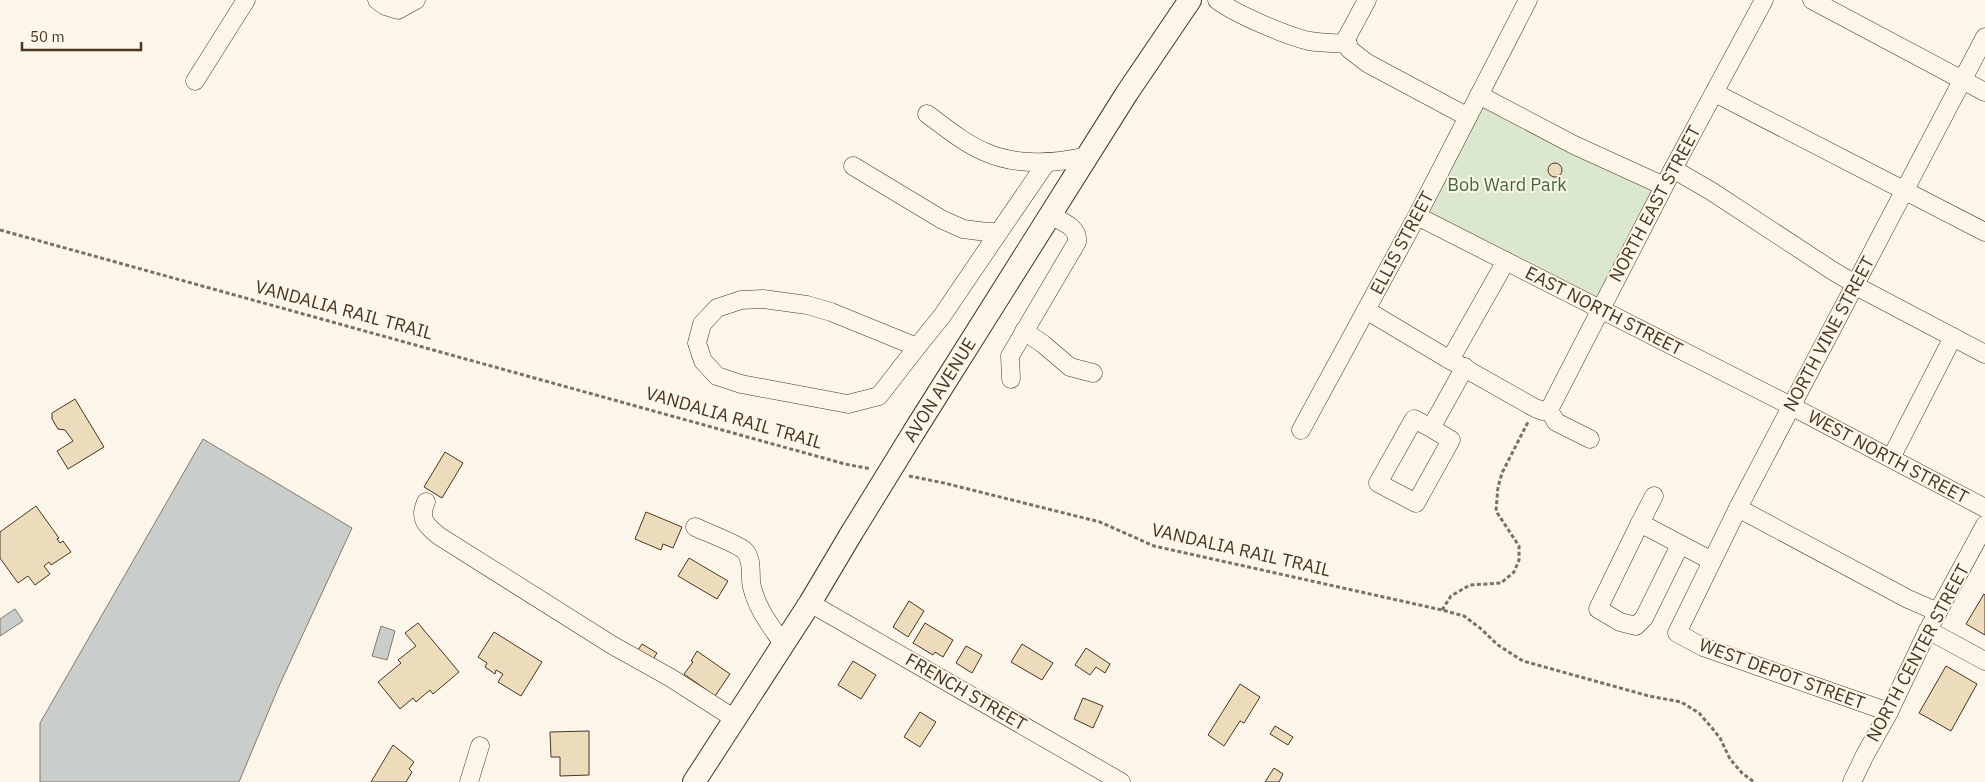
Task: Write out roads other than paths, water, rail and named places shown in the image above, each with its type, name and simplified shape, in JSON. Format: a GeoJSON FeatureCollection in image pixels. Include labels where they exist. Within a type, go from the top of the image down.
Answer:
{"type":"FeatureCollection","features":[{"type":"Feature","properties":{"kind":"main road","name":"AVON AVENUE"},"geometry":{"type":"LineString","coordinates":[[694,782],[784,644],[1050,214],[1127,93],[1190,0]]}},
{"type":"Feature","properties":{"kind":"street"},"geometry":{"type":"LineString","coordinates":[[196,81],[246,0]]}},
{"type":"Feature","properties":{"kind":"street"},"geometry":{"type":"LineString","coordinates":[[376,0],[385,6],[398,10],[416,0]]}},
{"type":"Feature","properties":{"kind":"street"},"geometry":{"type":"LineString","coordinates":[[1217,0],[1296,37],[1311,41],[1348,44]]}},
{"type":"Feature","properties":{"kind":"street"},"geometry":{"type":"LineString","coordinates":[[1367,0],[1346,39],[1350,49],[1368,63],[1468,117]]}},
{"type":"Feature","properties":{"kind":"street","name":"ELLIS STREET"},"geometry":{"type":"LineString","coordinates":[[1301,430],[1418,216],[1528,0]]}},
{"type":"Feature","properties":{"kind":"street","name":"NORTH EAST STREET"},"geometry":{"type":"LineString","coordinates":[[1549,410],[1664,186],[1764,0]]}},
{"type":"Feature","properties":{"kind":"street"},"geometry":{"type":"LineString","coordinates":[[1812,0],[1985,92]]}},
{"type":"Feature","properties":{"kind":"street","name":"NORTH VINE STREET"},"geometry":{"type":"LineString","coordinates":[[1676,633],[1738,508],[1985,37]]}},
{"type":"Feature","properties":{"kind":"street"},"geometry":{"type":"LineString","coordinates":[[1715,93],[1985,232]]}},
{"type":"Feature","properties":{"kind":"street"},"geometry":{"type":"LineString","coordinates":[[1479,95],[1574,145],[1664,186]]}},
{"type":"Feature","properties":{"kind":"street"},"geometry":{"type":"LineString","coordinates":[[928,114],[954,134],[986,153],[1009,159],[1047,162],[1065,162],[1087,156]]}},
{"type":"Feature","properties":{"kind":"street"},"geometry":{"type":"LineString","coordinates":[[917,347],[832,312],[807,305],[763,299],[741,300],[717,308],[702,324],[697,343],[703,361],[717,376],[741,384],[848,404],[879,396],[942,316],[1047,162]]}},
{"type":"Feature","properties":{"kind":"street"},"geometry":{"type":"LineString","coordinates":[[853,166],[941,219],[963,229],[999,232]]}},
{"type":"Feature","properties":{"kind":"street"},"geometry":{"type":"LineString","coordinates":[[1673,169],[1712,191],[1833,271],[1985,354]]}},
{"type":"Feature","properties":{"kind":"street"},"geometry":{"type":"LineString","coordinates":[[1011,379],[1010,356],[1076,242],[1078,235],[1075,230],[1050,214]]}},
{"type":"Feature","properties":{"kind":"street","name":"EAST NORTH STREET"},"geometry":{"type":"LineString","coordinates":[[1418,216],[1791,406]]}},
{"type":"Feature","properties":{"kind":"street"},"geometry":{"type":"LineString","coordinates":[[1431,428],[1506,260]]}},
{"type":"Feature","properties":{"kind":"street"},"geometry":{"type":"LineString","coordinates":[[1366,310],[1535,408],[1543,411],[1549,410],[1556,422],[1590,439]]}},
{"type":"Feature","properties":{"kind":"street"},"geometry":{"type":"LineString","coordinates":[[1024,331],[1070,367],[1093,373]]}},
{"type":"Feature","properties":{"kind":"street"},"geometry":{"type":"LineString","coordinates":[[1891,458],[1953,337]]}},
{"type":"Feature","properties":{"kind":"street","name":"WEST NORTH STREET"},"geometry":{"type":"LineString","coordinates":[[1791,406],[1985,508]]}},
{"type":"Feature","properties":{"kind":"street"},"geometry":{"type":"LineString","coordinates":[[1414,419],[1431,428],[1452,440],[1416,503],[1378,483],[1414,419]]}},
{"type":"Feature","properties":{"kind":"street"},"geometry":{"type":"LineString","coordinates":[[1654,496],[1598,608],[1620,622],[1636,626],[1644,618],[1680,545]]}},
{"type":"Feature","properties":{"kind":"street"},"geometry":{"type":"LineString","coordinates":[[426,502],[422,515],[424,524],[440,536],[612,645],[671,678],[735,719]]}},
{"type":"Feature","properties":{"kind":"street"},"geometry":{"type":"LineString","coordinates":[[1738,508],[1908,599],[1938,612]]}},
{"type":"Feature","properties":{"kind":"street"},"geometry":{"type":"LineString","coordinates":[[1640,523],[1712,562]]}},
{"type":"Feature","properties":{"kind":"street","name":"NORTH CENTER STREET"},"geometry":{"type":"LineString","coordinates":[[1852,782],[1889,712],[1928,630],[1985,525]]}},
{"type":"Feature","properties":{"kind":"street"},"geometry":{"type":"LineString","coordinates":[[695,527],[744,550],[749,558],[751,585],[756,601],[764,617],[784,644]]}},
{"type":"Feature","properties":{"kind":"street","name":"FRENCH STREET"},"geometry":{"type":"LineString","coordinates":[[810,602],[1122,782]]}},
{"type":"Feature","properties":{"kind":"street"},"geometry":{"type":"LineString","coordinates":[[1928,630],[1985,661]]}},
{"type":"Feature","properties":{"kind":"street","name":"WEST DEPOT STREET"},"geometry":{"type":"LineString","coordinates":[[1676,633],[1702,647],[1889,712]]}},
{"type":"Feature","properties":{"kind":"street"},"geometry":{"type":"LineString","coordinates":[[469,782],[480,746]]}},
{"type":"Feature","properties":{"kind":"park label","name":"Bob Ward Park"},"geometry":{"type":"Point","coordinates":[1507,185]}}]}
